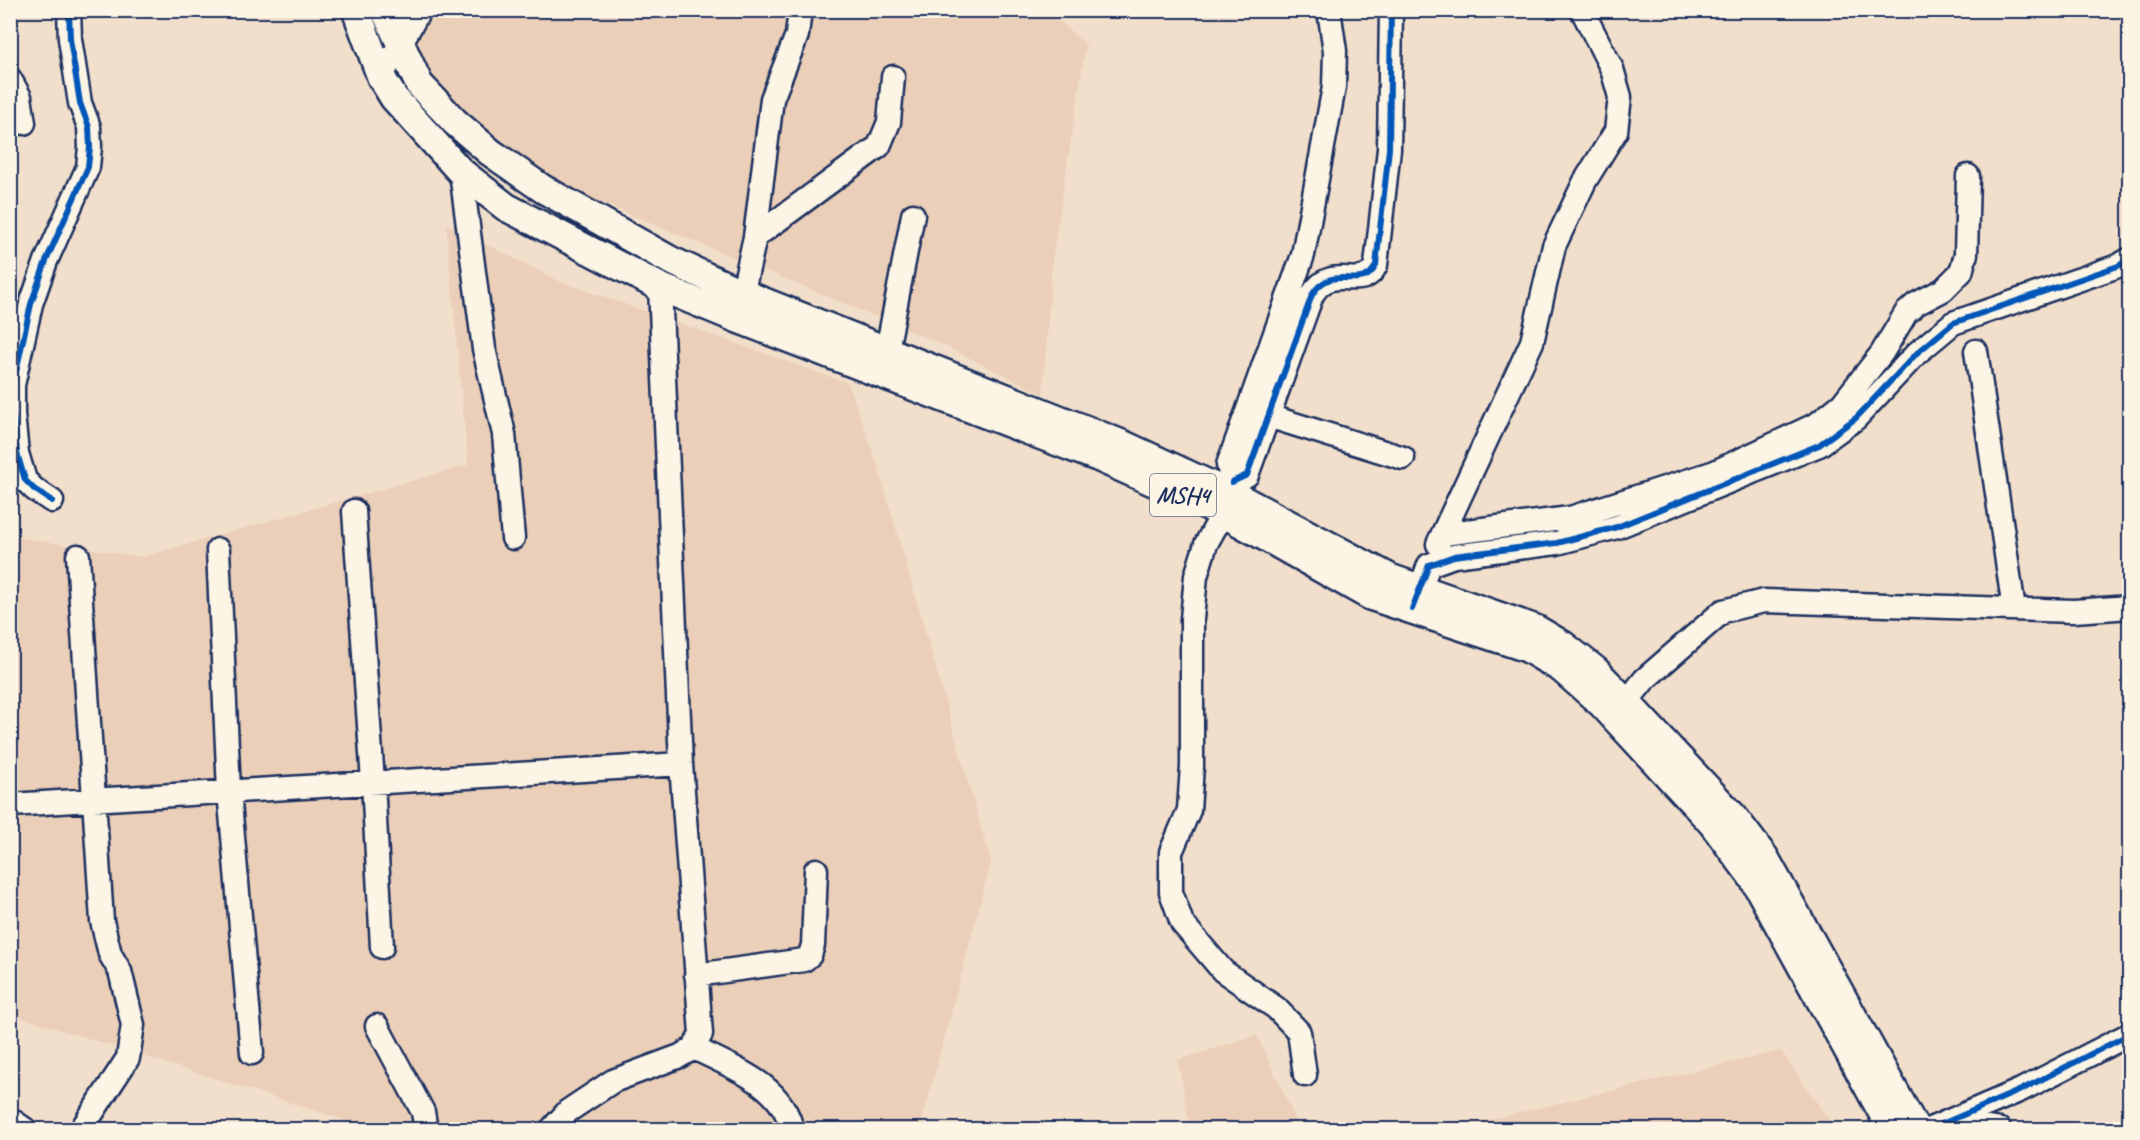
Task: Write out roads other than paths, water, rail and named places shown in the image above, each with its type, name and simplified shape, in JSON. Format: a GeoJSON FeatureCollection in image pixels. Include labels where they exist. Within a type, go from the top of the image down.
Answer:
{"type":"FeatureCollection","features":[{"type":"Feature","properties":{"kind":"main road","name":"MSH4"},"geometry":{"type":"LineString","coordinates":[[356,10],[381,77],[394,98],[461,172],[506,207],[660,287],[740,306],[884,363],[1097,457],[1228,496],[1370,596],[1420,588],[1562,669],[1620,709],[1733,816],[1765,858],[1916,1130]]}},
{"type":"Feature","properties":{"kind":"main road","name":"MSH4"},"geometry":{"type":"LineString","coordinates":[[385,10],[419,84],[455,122],[490,152],[553,195],[670,260],[740,306]]}},
{"type":"Feature","properties":{"kind":"main road","name":"MSH4"},"geometry":{"type":"LineString","coordinates":[[1620,709],[1753,878],[1892,1130]]}},
{"type":"Feature","properties":{"kind":"street"},"geometry":{"type":"LineString","coordinates":[[52,501],[25,480],[17,453],[13,385],[31,304],[46,261],[88,167],[89,127],[78,92],[70,39],[69,10]]}},
{"type":"Feature","properties":{"kind":"street"},"geometry":{"type":"LineString","coordinates":[[381,77],[420,10]]}},
{"type":"Feature","properties":{"kind":"street"},"geometry":{"type":"LineString","coordinates":[[740,306],[755,237],[772,99],[797,35],[800,10]]}},
{"type":"Feature","properties":{"kind":"street"},"geometry":{"type":"LineString","coordinates":[[1228,496],[1228,465],[1303,255],[1334,87],[1335,51],[1329,10]]}},
{"type":"Feature","properties":{"kind":"street"},"geometry":{"type":"LineString","coordinates":[[1305,1075],[1299,1032],[1276,1008],[1222,971],[1182,923],[1171,892],[1171,852],[1189,810],[1192,766],[1192,619],[1196,576],[1206,544],[1228,496],[1247,475],[1312,295],[1318,285],[1332,278],[1365,277],[1372,273],[1376,265],[1389,149],[1391,10]]}},
{"type":"Feature","properties":{"kind":"street"},"geometry":{"type":"LineString","coordinates":[[1420,588],[1532,342],[1554,246],[1585,181],[1616,131],[1620,97],[1612,69],[1582,10]]}},
{"type":"Feature","properties":{"kind":"street"},"geometry":{"type":"LineString","coordinates":[[755,237],[879,146],[889,122],[893,77]]}},
{"type":"Feature","properties":{"kind":"street"},"geometry":{"type":"LineString","coordinates":[[10,80],[20,97],[24,123]]}},
{"type":"Feature","properties":{"kind":"street"},"geometry":{"type":"LineString","coordinates":[[461,172],[484,349],[504,435],[513,538]]}},
{"type":"Feature","properties":{"kind":"street"},"geometry":{"type":"LineString","coordinates":[[1443,534],[1570,518],[1715,472],[1817,424],[1842,404],[1882,353],[1906,313],[1916,304],[1943,290],[1961,272],[1966,254],[1968,176]]}},
{"type":"Feature","properties":{"kind":"street"},"geometry":{"type":"LineString","coordinates":[[884,363],[913,215]]}},
{"type":"Feature","properties":{"kind":"street"},"geometry":{"type":"LineString","coordinates":[[1420,588],[1454,556],[1557,543],[1617,527],[1819,445],[1856,418],[1917,353],[1953,323],[2118,266],[2130,259]]}},
{"type":"Feature","properties":{"kind":"street"},"geometry":{"type":"LineString","coordinates":[[551,1130],[568,1112],[614,1081],[680,1056],[694,1048],[701,1034],[681,764],[660,287]]}},
{"type":"Feature","properties":{"kind":"street"},"geometry":{"type":"LineString","coordinates":[[1976,351],[2014,609]]}},
{"type":"Feature","properties":{"kind":"street"},"geometry":{"type":"LineString","coordinates":[[1268,416],[1404,458]]}},
{"type":"Feature","properties":{"kind":"street"},"geometry":{"type":"LineString","coordinates":[[354,511],[382,947]]}},
{"type":"Feature","properties":{"kind":"street"},"geometry":{"type":"LineString","coordinates":[[218,550],[230,791],[252,1053]]}},
{"type":"Feature","properties":{"kind":"street"},"geometry":{"type":"LineString","coordinates":[[78,556],[102,921],[110,954],[120,971],[133,1025],[128,1058],[81,1130]]}},
{"type":"Feature","properties":{"kind":"street"},"geometry":{"type":"LineString","coordinates":[[1620,709],[1645,679],[1723,611],[1764,601],[2074,611],[2130,607]]}},
{"type":"Feature","properties":{"kind":"street"},"geometry":{"type":"LineString","coordinates":[[10,805],[94,798],[681,764]]}},
{"type":"Feature","properties":{"kind":"street"},"geometry":{"type":"LineString","coordinates":[[696,975],[804,960],[810,955],[813,945],[816,870]]}},
{"type":"Feature","properties":{"kind":"street"},"geometry":{"type":"LineString","coordinates":[[377,1026],[423,1112],[426,1130]]}},
{"type":"Feature","properties":{"kind":"street"},"geometry":{"type":"LineString","coordinates":[[1937,1126],[2021,1090],[2130,1034]]}},
{"type":"Feature","properties":{"kind":"street"},"geometry":{"type":"LineString","coordinates":[[694,1048],[767,1088],[782,1103],[792,1130]]}},
{"type":"Feature","properties":{"kind":"street"},"geometry":{"type":"LineString","coordinates":[[10,1119],[26,1130]]}},
{"type":"Feature","properties":{"kind":"street"},"geometry":{"type":"LineString","coordinates":[[1937,1126],[2000,1130]]}}]}
